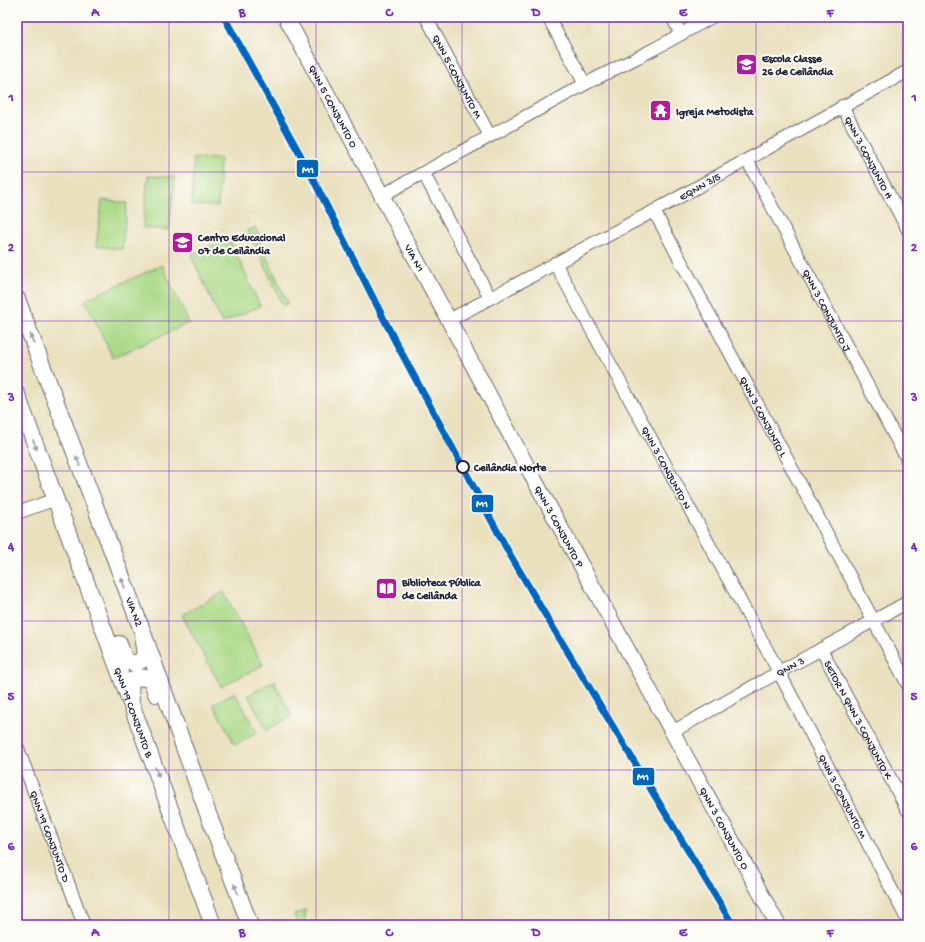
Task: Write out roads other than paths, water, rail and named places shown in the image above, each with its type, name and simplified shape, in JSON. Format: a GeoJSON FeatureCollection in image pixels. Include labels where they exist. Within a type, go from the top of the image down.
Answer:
{"type":"FeatureCollection","features":[{"type":"Feature","properties":{"kind":"main road","name":"VIA N2"},"geometry":{"type":"LineString","coordinates":[[18,301],[140,625],[250,925]]}},
{"type":"Feature","properties":{"kind":"main road"},"geometry":{"type":"LineString","coordinates":[[17,395],[56,499]]}},
{"type":"Feature","properties":{"kind":"main road","name":"QNN 19 CONJUNTO B"},"geometry":{"type":"LineString","coordinates":[[56,499],[213,925]]}},
{"type":"Feature","properties":{"kind":"main road"},"geometry":{"type":"LineString","coordinates":[[63,518],[96,583],[124,658],[130,663],[141,661],[145,655],[140,625]]}},
{"type":"Feature","properties":{"kind":"main road"},"geometry":{"type":"LineString","coordinates":[[133,705],[129,686],[131,682],[134,678],[138,677],[151,679],[180,760],[207,811]]}},
{"type":"Feature","properties":{"kind":"street","name":"QNN 5 CONJUNTO O"},"geometry":{"type":"LineString","coordinates":[[286,17],[381,196]]}},
{"type":"Feature","properties":{"kind":"street","name":"QNN 5 CONJUNTO M"},"geometry":{"type":"LineString","coordinates":[[426,17],[490,136]]}},
{"type":"Feature","properties":{"kind":"street"},"geometry":{"type":"LineString","coordinates":[[548,17],[585,84]]}},
{"type":"Feature","properties":{"kind":"street"},"geometry":{"type":"LineString","coordinates":[[672,17],[681,34]]}},
{"type":"Feature","properties":{"kind":"street"},"geometry":{"type":"LineString","coordinates":[[381,196],[424,174],[585,84],[712,17]]}},
{"type":"Feature","properties":{"kind":"street","name":"EQNN 3/5"},"geometry":{"type":"LineString","coordinates":[[448,320],[654,212],[842,106],[908,71]]}},
{"type":"Feature","properties":{"kind":"street","name":"QNN 3 CONJUNTO H"},"geometry":{"type":"LineString","coordinates":[[842,106],[908,230]]}},
{"type":"Feature","properties":{"kind":"street","name":"QNN 3 CONJUNTO J"},"geometry":{"type":"LineString","coordinates":[[747,160],[908,461]]}},
{"type":"Feature","properties":{"kind":"street"},"geometry":{"type":"LineString","coordinates":[[424,174],[490,298]]}},
{"type":"Feature","properties":{"kind":"street","name":"VIA N1"},"geometry":{"type":"LineString","coordinates":[[381,196],[448,320]]}},
{"type":"Feature","properties":{"kind":"street","name":"QNN 3 CONJUNTO L"},"geometry":{"type":"LineString","coordinates":[[654,212],[908,686]]}},
{"type":"Feature","properties":{"kind":"street","name":"QNN 3 CONJUNTO N"},"geometry":{"type":"LineString","coordinates":[[555,264],[779,672]]}},
{"type":"Feature","properties":{"kind":"street","name":"QNN 3 CONJUNTO P"},"geometry":{"type":"LineString","coordinates":[[448,320],[672,732]]}},
{"type":"Feature","properties":{"kind":"street"},"geometry":{"type":"LineString","coordinates":[[17,513],[56,499]]}},
{"type":"Feature","properties":{"kind":"street","name":"QNN 3"},"geometry":{"type":"LineString","coordinates":[[672,732],[908,602]]}},
{"type":"Feature","properties":{"kind":"street","name":"SETOR N QNN 3 CONJUNTO K"},"geometry":{"type":"LineString","coordinates":[[821,649],[908,811]]}},
{"type":"Feature","properties":{"kind":"street","name":"QNN 3 CONJUNTO M"},"geometry":{"type":"LineString","coordinates":[[779,672],[908,921]]}},
{"type":"Feature","properties":{"kind":"street","name":"QNN 3 CONJUNTO O"},"geometry":{"type":"LineString","coordinates":[[672,732],[778,925]]}},
{"type":"Feature","properties":{"kind":"street","name":"QNN 19 CONJUNTO D"},"geometry":{"type":"LineString","coordinates":[[17,746],[84,925]]}},
{"type":"Feature","properties":{"kind":"place","name":"Escola Classe 26 de Ceilândia"},"geometry":{"type":"Point","coordinates":[746,64]}},
{"type":"Feature","properties":{"kind":"place","name":"Igreja Metodista"},"geometry":{"type":"Point","coordinates":[661,111]}},
{"type":"Feature","properties":{"kind":"place","name":"Centro Educacional 07 de Ceilândia"},"geometry":{"type":"Point","coordinates":[182,243]}},
{"type":"Feature","properties":{"kind":"place","name":"Ceilândia Norte"},"geometry":{"type":"Point","coordinates":[463,467]}},
{"type":"Feature","properties":{"kind":"place","name":"Biblioteca Pública de Ceilânda"},"geometry":{"type":"Point","coordinates":[386,588]}}]}
